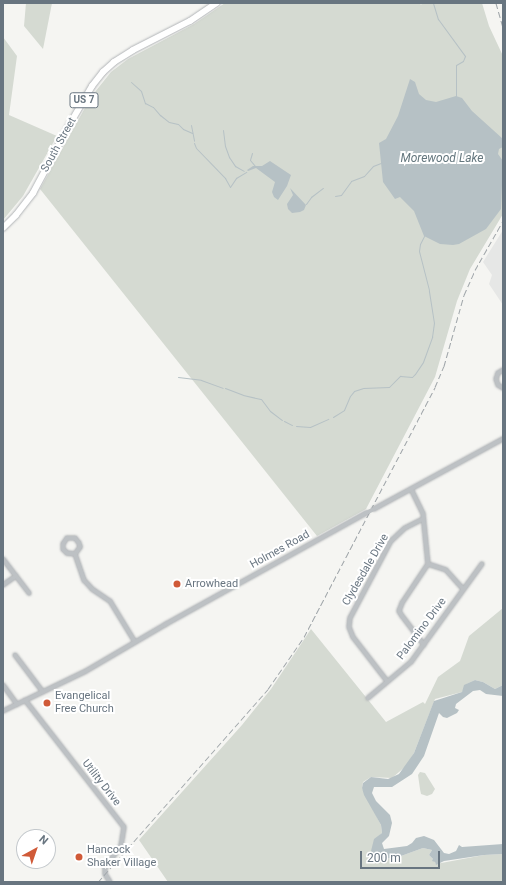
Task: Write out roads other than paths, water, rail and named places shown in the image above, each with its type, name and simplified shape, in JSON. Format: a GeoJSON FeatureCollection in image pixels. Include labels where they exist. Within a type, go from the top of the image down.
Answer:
{"type":"FeatureCollection","features":[{"type":"Feature","properties":{"kind":"highway","name":"South Street"},"geometry":{"type":"LineString","coordinates":[[3,228],[24,206],[33,192],[71,122],[92,86],[103,72],[114,62],[133,50],[190,21],[218,3]]}},
{"type":"Feature","properties":{"kind":"street"},"geometry":{"type":"LineString","coordinates":[[503,370],[498,373],[496,379],[497,383],[503,388]]}},
{"type":"Feature","properties":{"kind":"street","name":"Holmes Road"},"geometry":{"type":"LineString","coordinates":[[3,711],[86,671],[366,513],[503,439]]}},
{"type":"Feature","properties":{"kind":"street"},"geometry":{"type":"LineString","coordinates":[[411,490],[421,506],[428,564],[401,605],[399,612],[424,644]]}},
{"type":"Feature","properties":{"kind":"street","name":"Clydesdale Drive"},"geometry":{"type":"LineString","coordinates":[[387,681],[353,637],[349,627],[350,618],[391,541],[405,528],[423,519]]}},
{"type":"Feature","properties":{"kind":"street"},"geometry":{"type":"LineString","coordinates":[[67,538],[75,538],[79,543],[80,547],[75,554],[67,553],[63,549],[62,544],[67,538]]}},
{"type":"Feature","properties":{"kind":"street"},"geometry":{"type":"LineString","coordinates":[[75,554],[84,580],[92,590],[110,601],[135,642]]}},
{"type":"Feature","properties":{"kind":"street"},"geometry":{"type":"LineString","coordinates":[[3,559],[29,593]]}},
{"type":"Feature","properties":{"kind":"street"},"geometry":{"type":"LineString","coordinates":[[428,564],[446,570],[463,589]]}},
{"type":"Feature","properties":{"kind":"street","name":"Palomino Drive"},"geometry":{"type":"LineString","coordinates":[[368,698],[410,663],[482,564]]}},
{"type":"Feature","properties":{"kind":"street"},"geometry":{"type":"LineString","coordinates":[[3,585],[16,576]]}},
{"type":"Feature","properties":{"kind":"street"},"geometry":{"type":"LineString","coordinates":[[15,655],[43,692]]}},
{"type":"Feature","properties":{"kind":"street"},"geometry":{"type":"LineString","coordinates":[[3,685],[17,704]]}},
{"type":"Feature","properties":{"kind":"street","name":"Utility Drive"},"geometry":{"type":"LineString","coordinates":[[25,700],[124,827],[121,846],[104,867],[105,874],[110,882]]}},
{"type":"Feature","properties":{"kind":"water","name":"Morewood Lake"},"geometry":{"type":"Polygon","coordinates":[[[410,79],[415,82],[419,94],[426,100],[436,102],[456,96],[462,98],[472,111],[503,139],[503,147],[499,149],[498,154],[503,161],[501,209],[486,229],[459,244],[440,244],[424,236],[414,211],[400,197],[395,199],[383,182],[379,143],[386,139],[398,116],[410,79]]]}},
{"type":"Feature","properties":{"kind":"water"},"geometry":{"type":"Polygon","coordinates":[[[270,161],[291,175],[287,186],[278,200],[274,197],[272,192],[275,182],[256,168],[247,170],[253,166],[262,166],[270,161]]]}},
{"type":"Feature","properties":{"kind":"water"},"geometry":{"type":"Polygon","coordinates":[[[290,188],[306,205],[304,210],[292,213],[288,209],[287,204],[293,195],[290,188]]]}},
{"type":"Feature","properties":{"kind":"water"},"geometry":{"type":"Polygon","coordinates":[[[475,680],[483,682],[495,689],[503,685],[503,696],[486,694],[480,690],[473,691],[456,704],[455,708],[459,710],[457,713],[447,718],[443,717],[439,713],[424,756],[412,774],[392,787],[374,787],[372,793],[376,801],[390,815],[392,823],[389,836],[382,843],[384,849],[407,846],[416,838],[424,836],[434,840],[444,853],[449,854],[456,851],[459,845],[462,847],[503,844],[503,854],[484,855],[444,861],[436,865],[429,855],[432,850],[423,848],[401,856],[384,859],[378,858],[371,851],[374,839],[382,833],[381,825],[364,795],[362,788],[363,783],[371,777],[388,779],[399,774],[414,753],[434,701],[462,692],[464,685],[475,680]]]}},
{"type":"Feature","properties":{"kind":"waterway"},"geometry":{"type":"LineString","coordinates":[[433,3],[438,19],[465,56],[463,61],[456,65],[456,96]]}},
{"type":"Feature","properties":{"kind":"waterway"},"geometry":{"type":"LineString","coordinates":[[131,82],[141,91],[145,103],[153,107],[169,122],[178,124],[183,129],[192,133]]}},
{"type":"Feature","properties":{"kind":"waterway"},"geometry":{"type":"LineString","coordinates":[[191,125],[194,141]]}},
{"type":"Feature","properties":{"kind":"waterway"},"geometry":{"type":"LineString","coordinates":[[223,130],[225,146],[229,157],[235,166],[244,171]]}},
{"type":"Feature","properties":{"kind":"waterway"},"geometry":{"type":"LineString","coordinates":[[194,143],[196,148],[225,178],[230,187],[236,178],[246,172]]}},
{"type":"Feature","properties":{"kind":"waterway"},"geometry":{"type":"LineString","coordinates":[[252,153],[250,160],[255,166]]}},
{"type":"Feature","properties":{"kind":"waterway"},"geometry":{"type":"LineString","coordinates":[[335,196],[341,195],[351,181],[364,176],[373,166],[381,163]]}},
{"type":"Feature","properties":{"kind":"waterway"},"geometry":{"type":"LineString","coordinates":[[306,204],[311,197],[323,188]]}},
{"type":"Feature","properties":{"kind":"waterway"},"geometry":{"type":"LineString","coordinates":[[333,417],[344,410],[350,396],[354,391],[363,388],[389,387],[400,376],[412,377],[423,362],[432,337],[434,323],[429,290],[419,251],[420,244],[424,236]]}},
{"type":"Feature","properties":{"kind":"waterway"},"geometry":{"type":"LineString","coordinates":[[178,377],[201,380],[223,388]]}},
{"type":"Feature","properties":{"kind":"waterway"},"geometry":{"type":"LineString","coordinates":[[225,388],[243,395],[261,399],[270,411],[282,420]]}},
{"type":"Feature","properties":{"kind":"waterway"},"geometry":{"type":"LineString","coordinates":[[296,426],[310,427],[328,419]]}},
{"type":"Feature","properties":{"kind":"waterway"},"geometry":{"type":"LineString","coordinates":[[284,421],[292,425]]}},
{"type":"Feature","properties":{"kind":"railway"},"geometry":{"type":"LineString","coordinates":[[496,3],[503,27]]}},
{"type":"Feature","properties":{"kind":"railway"},"geometry":{"type":"LineString","coordinates":[[98,882],[268,689],[304,637],[435,387],[444,366],[464,295],[475,270],[503,221]]}},
{"type":"Feature","properties":{"kind":"place","name":"Arrowhead"},"geometry":{"type":"Point","coordinates":[177,584]}},
{"type":"Feature","properties":{"kind":"place","name":"Evangelical Free Church"},"geometry":{"type":"Point","coordinates":[47,703]}},
{"type":"Feature","properties":{"kind":"place","name":"Hancock Shaker Village"},"geometry":{"type":"Point","coordinates":[79,857]}}]}
